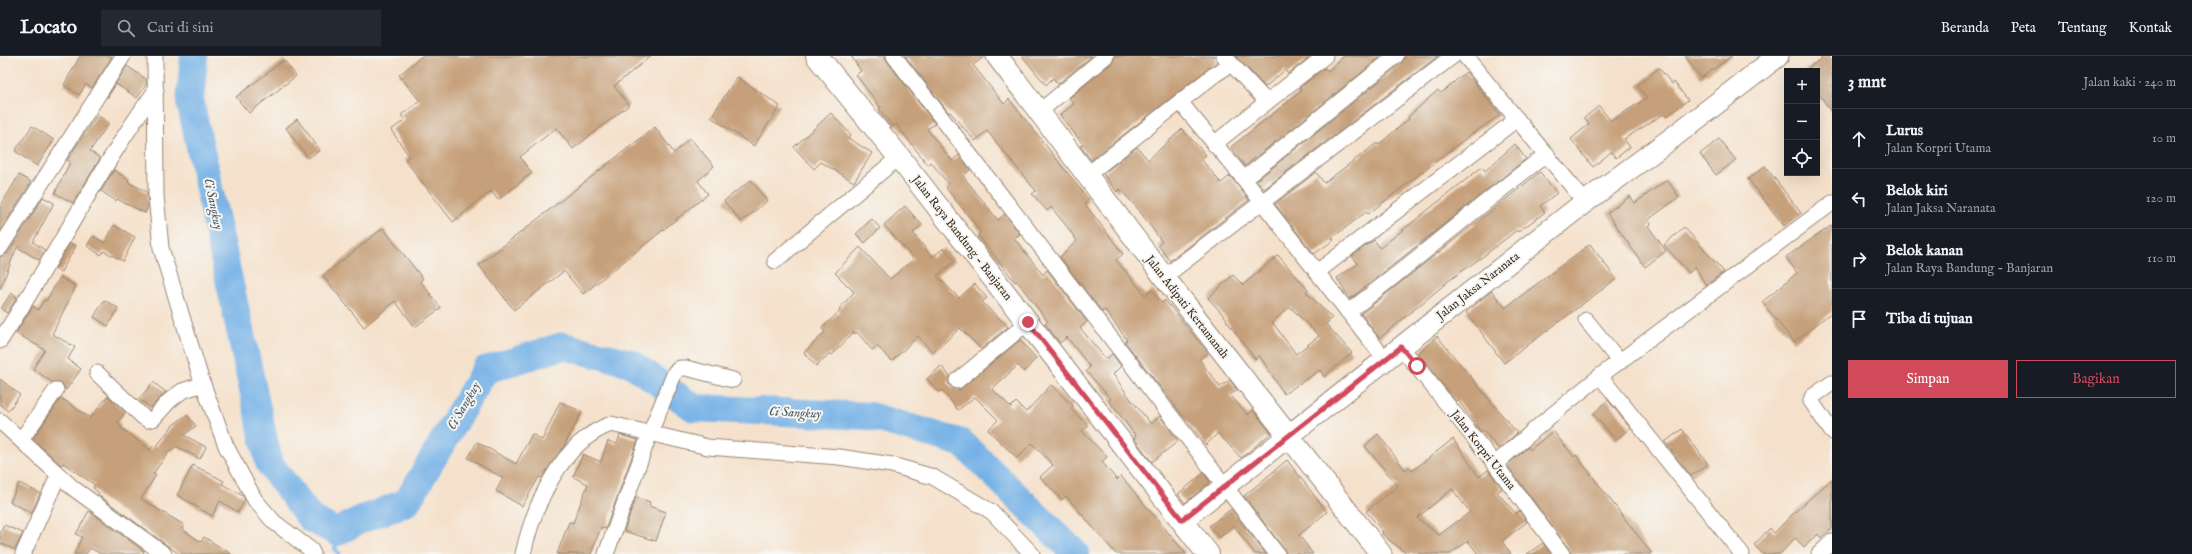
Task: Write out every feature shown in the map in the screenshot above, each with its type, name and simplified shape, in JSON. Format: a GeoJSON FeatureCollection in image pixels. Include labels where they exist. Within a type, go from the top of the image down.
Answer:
{"type":"FeatureCollection","features":[{"type":"Feature","properties":{"kind":"main road","name":"Jalan Raya Bandung - Banjaran"},"geometry":{"type":"LineString","coordinates":[[817,56],[899,157],[1208,554]]}},
{"type":"Feature","properties":{"kind":"main road","name":"Jalan Adipati Kertamanah"},"geometry":{"type":"LineString","coordinates":[[997,56],[1164,277],[1287,436],[1381,554]]}},
{"type":"Feature","properties":{"kind":"main road","name":"Jalan Jaksa Naranata"},"geometry":{"type":"LineString","coordinates":[[1182,520],[1585,202],[1672,138],[1778,56]]}},
{"type":"Feature","properties":{"kind":"street"},"geometry":{"type":"LineString","coordinates":[[0,248],[123,56]]}},
{"type":"Feature","properties":{"kind":"street"},"geometry":{"type":"LineString","coordinates":[[155,56],[156,196],[162,248],[203,384],[226,446],[256,500],[274,522],[311,550],[313,554]]}},
{"type":"Feature","properties":{"kind":"street"},"geometry":{"type":"LineString","coordinates":[[894,56],[1277,554]]}},
{"type":"Feature","properties":{"kind":"street"},"geometry":{"type":"LineString","coordinates":[[1039,112],[1106,56]]}},
{"type":"Feature","properties":{"kind":"street"},"geometry":{"type":"LineString","coordinates":[[1214,144],[1325,56]]}},
{"type":"Feature","properties":{"kind":"street"},"geometry":{"type":"LineString","coordinates":[[1244,179],[1396,56]]}},
{"type":"Feature","properties":{"kind":"street"},"geometry":{"type":"LineString","coordinates":[[1164,277],[1453,56]]}},
{"type":"Feature","properties":{"kind":"street"},"geometry":{"type":"LineString","coordinates":[[1465,56],[1585,202]]}},
{"type":"Feature","properties":{"kind":"street"},"geometry":{"type":"LineString","coordinates":[[1087,175],[1180,102],[1228,60],[1267,102]]}},
{"type":"Feature","properties":{"kind":"street"},"geometry":{"type":"LineString","coordinates":[[0,340],[36,287],[127,130],[156,90]]}},
{"type":"Feature","properties":{"kind":"street","name":"Jalan Korpri Utama"},"geometry":{"type":"LineString","coordinates":[[1180,102],[1244,179],[1348,312],[1393,353],[1495,464],[1562,554]]}},
{"type":"Feature","properties":{"kind":"street"},"geometry":{"type":"LineString","coordinates":[[1317,272],[1517,119]]}},
{"type":"Feature","properties":{"kind":"street"},"geometry":{"type":"LineString","coordinates":[[1348,312],[1403,270],[1497,191],[1547,154]]}},
{"type":"Feature","properties":{"kind":"street"},"geometry":{"type":"LineString","coordinates":[[775,261],[899,157]]}},
{"type":"Feature","properties":{"kind":"street"},"geometry":{"type":"LineString","coordinates":[[1495,464],[1546,419],[1600,376],[1831,206]]}},
{"type":"Feature","properties":{"kind":"street"},"geometry":{"type":"LineString","coordinates":[[1586,320],[1620,362]]}},
{"type":"Feature","properties":{"kind":"street"},"geometry":{"type":"LineString","coordinates":[[957,380],[1028,322]]}},
{"type":"Feature","properties":{"kind":"street"},"geometry":{"type":"LineString","coordinates":[[606,554],[650,433],[675,372],[680,368],[686,368],[733,380]]}},
{"type":"Feature","properties":{"kind":"street"},"geometry":{"type":"LineString","coordinates":[[97,373],[139,414],[148,420],[153,419],[169,401],[182,391],[203,384]]}},
{"type":"Feature","properties":{"kind":"street"},"geometry":{"type":"LineString","coordinates":[[1600,376],[1742,554]]}},
{"type":"Feature","properties":{"kind":"street"},"geometry":{"type":"LineString","coordinates":[[1832,383],[1812,397],[1811,401],[1832,432]]}},
{"type":"Feature","properties":{"kind":"street"},"geometry":{"type":"LineString","coordinates":[[21,440],[56,390]]}},
{"type":"Feature","properties":{"kind":"street"},"geometry":{"type":"LineString","coordinates":[[0,421],[58,476],[164,554]]}},
{"type":"Feature","properties":{"kind":"street"},"geometry":{"type":"LineString","coordinates":[[523,554],[537,510],[555,474],[569,454],[578,445],[599,428],[611,424],[708,447],[854,459],[892,465],[933,476],[992,512],[1032,554]]}},
{"type":"Feature","properties":{"kind":"street"},"geometry":{"type":"LineString","coordinates":[[23,554],[58,476]]}},
{"type":"Feature","properties":{"kind":"street"},"geometry":{"type":"LineString","coordinates":[[1819,554],[1832,542]]}},
{"type":"Feature","properties":{"kind":"building"},"geometry":{"type":"Polygon","coordinates":[[[80,56],[112,56],[92,88],[86,84],[79,95],[64,85],[80,56]]]}},
{"type":"Feature","properties":{"kind":"building"},"geometry":{"type":"Polygon","coordinates":[[[422,56],[651,56],[614,86],[629,105],[573,149],[556,128],[520,157],[532,173],[498,200],[491,191],[453,222],[405,160],[409,156],[391,130],[405,120],[401,115],[420,101],[399,75],[422,56]]]}},
{"type":"Feature","properties":{"kind":"building"},"geometry":{"type":"Polygon","coordinates":[[[851,56],[885,56],[887,61],[935,124],[927,129],[952,161],[959,155],[970,170],[963,176],[998,220],[1005,214],[1020,234],[1014,238],[1043,275],[1047,270],[1087,322],[1080,328],[1106,359],[1112,354],[1121,366],[1113,374],[1129,397],[1151,424],[1160,416],[1178,441],[1152,462],[1134,438],[1136,436],[1109,401],[1111,399],[1086,371],[1090,367],[1067,337],[1060,343],[1045,324],[1048,322],[1017,281],[1015,282],[978,235],[981,232],[946,188],[949,185],[931,162],[928,165],[896,124],[893,127],[879,109],[881,108],[856,75],[861,71],[851,56]]]}},
{"type":"Feature","properties":{"kind":"building"},"geometry":{"type":"Polygon","coordinates":[[[905,56],[985,56],[973,65],[1004,104],[1009,99],[1089,200],[1085,204],[1123,254],[1116,260],[1145,295],[1152,290],[1162,303],[1165,300],[1208,353],[1199,359],[1220,387],[1230,380],[1237,390],[1230,395],[1248,415],[1253,410],[1271,433],[1241,458],[1218,433],[1206,445],[1125,342],[1127,340],[1105,310],[1102,312],[1060,257],[1077,241],[1068,228],[1051,207],[1047,211],[1032,194],[1036,191],[987,131],[975,141],[950,112],[949,113],[905,56]]]}},
{"type":"Feature","properties":{"kind":"building"},"geometry":{"type":"Polygon","coordinates":[[[1022,56],[1092,56],[1058,84],[1053,78],[1046,85],[1022,56]]]}},
{"type":"Feature","properties":{"kind":"building"},"geometry":{"type":"Polygon","coordinates":[[[1115,56],[1215,56],[1217,62],[1091,160],[1080,146],[1083,144],[1060,115],[1074,104],[1069,98],[1112,63],[1115,56]]]}},
{"type":"Feature","properties":{"kind":"building"},"geometry":{"type":"Polygon","coordinates":[[[1236,56],[1306,56],[1308,58],[1288,74],[1285,70],[1265,87],[1236,56]]]}},
{"type":"Feature","properties":{"kind":"building"},"geometry":{"type":"Polygon","coordinates":[[[1344,56],[1381,57],[1245,166],[1231,147],[1299,93],[1301,91],[1299,88],[1325,68],[1328,71],[1344,56]]]}},
{"type":"Feature","properties":{"kind":"building"},"geometry":{"type":"Polygon","coordinates":[[[1405,56],[1438,56],[1264,189],[1257,180],[1402,63],[1405,56]]]}},
{"type":"Feature","properties":{"kind":"building"},"geometry":{"type":"Polygon","coordinates":[[[1685,56],[1732,56],[1701,78],[1685,56]]]}},
{"type":"Feature","properties":{"kind":"building"},"geometry":{"type":"Polygon","coordinates":[[[1825,56],[1827,56],[1832,63],[1832,113],[1820,95],[1820,68],[1808,68],[1825,56]]]}},
{"type":"Feature","properties":{"kind":"building"},"geometry":{"type":"Polygon","coordinates":[[[284,60],[296,76],[249,113],[236,97],[284,60]]]}},
{"type":"Feature","properties":{"kind":"building"},"geometry":{"type":"Polygon","coordinates":[[[127,66],[146,79],[146,85],[137,98],[116,84],[107,98],[127,66]]]}},
{"type":"Feature","properties":{"kind":"building"},"geometry":{"type":"Polygon","coordinates":[[[1659,68],[1672,84],[1674,82],[1688,100],[1666,117],[1664,114],[1624,139],[1630,147],[1616,158],[1611,152],[1593,167],[1571,139],[1589,124],[1584,118],[1599,106],[1611,121],[1647,98],[1637,85],[1659,68]]]}},
{"type":"Feature","properties":{"kind":"building"},"geometry":{"type":"Polygon","coordinates":[[[1466,72],[1500,115],[1469,136],[1368,214],[1366,212],[1332,238],[1334,240],[1314,254],[1275,204],[1316,172],[1324,183],[1377,143],[1378,145],[1409,119],[1408,117],[1438,90],[1441,93],[1466,72]]]}},
{"type":"Feature","properties":{"kind":"building"},"geometry":{"type":"Polygon","coordinates":[[[737,77],[780,106],[754,146],[711,117],[737,77]]]}},
{"type":"Feature","properties":{"kind":"building"},"geometry":{"type":"Polygon","coordinates":[[[831,113],[851,135],[848,138],[872,153],[854,182],[821,162],[814,169],[794,147],[831,113]]]}},
{"type":"Feature","properties":{"kind":"building"},"geometry":{"type":"Polygon","coordinates":[[[97,115],[109,123],[90,151],[100,158],[73,203],[55,193],[70,162],[67,160],[97,115]]]}},
{"type":"Feature","properties":{"kind":"building"},"geometry":{"type":"Polygon","coordinates":[[[297,119],[320,150],[308,158],[286,128],[297,119]]]}},
{"type":"Feature","properties":{"kind":"building"},"geometry":{"type":"Polygon","coordinates":[[[32,126],[54,140],[37,166],[15,151],[32,126]]]}},
{"type":"Feature","properties":{"kind":"building"},"geometry":{"type":"Polygon","coordinates":[[[655,127],[674,153],[690,138],[714,166],[698,181],[708,194],[583,294],[564,271],[514,310],[479,265],[655,127]]]}},
{"type":"Feature","properties":{"kind":"building"},"geometry":{"type":"Polygon","coordinates":[[[1182,129],[1206,155],[1201,159],[1221,183],[1230,176],[1249,200],[1170,261],[1158,245],[1162,242],[1138,209],[1120,189],[1117,192],[1103,174],[1137,147],[1148,160],[1182,129]]]}},
{"type":"Feature","properties":{"kind":"building"},"geometry":{"type":"Polygon","coordinates":[[[1719,139],[1736,160],[1716,175],[1700,154],[1719,139]]]}},
{"type":"Feature","properties":{"kind":"building"},"geometry":{"type":"Polygon","coordinates":[[[1515,144],[1526,159],[1350,299],[1337,278],[1358,264],[1352,256],[1374,240],[1380,248],[1482,167],[1485,171],[1515,144]]]}},
{"type":"Feature","properties":{"kind":"building"},"geometry":{"type":"Polygon","coordinates":[[[1765,166],[1801,213],[1784,226],[1748,179],[1765,166]]]}},
{"type":"Feature","properties":{"kind":"building"},"geometry":{"type":"Polygon","coordinates":[[[114,170],[129,180],[128,182],[147,192],[148,207],[145,213],[117,199],[116,201],[101,191],[114,170]]]}},
{"type":"Feature","properties":{"kind":"building"},"geometry":{"type":"Polygon","coordinates":[[[1540,172],[1557,193],[1540,206],[1545,212],[1518,232],[1517,230],[1451,279],[1380,338],[1361,314],[1540,172]]]}},
{"type":"Feature","properties":{"kind":"building"},"geometry":{"type":"Polygon","coordinates":[[[19,175],[31,182],[0,231],[0,207],[19,175]]]}},
{"type":"Feature","properties":{"kind":"building"},"geometry":{"type":"Polygon","coordinates":[[[751,180],[767,201],[741,222],[724,201],[751,180]]]}},
{"type":"Feature","properties":{"kind":"building"},"geometry":{"type":"Polygon","coordinates":[[[1667,180],[1679,197],[1648,220],[1651,224],[1648,226],[1666,251],[1645,267],[1607,213],[1630,196],[1635,203],[1667,180]]]}},
{"type":"Feature","properties":{"kind":"building"},"geometry":{"type":"Polygon","coordinates":[[[43,197],[54,203],[33,242],[45,250],[39,260],[17,247],[0,289],[0,257],[8,253],[43,197]]]}},
{"type":"Feature","properties":{"kind":"building"},"geometry":{"type":"Polygon","coordinates":[[[905,206],[922,225],[913,233],[932,257],[944,248],[955,261],[937,276],[959,298],[975,284],[987,298],[982,302],[1008,327],[981,349],[960,328],[933,353],[918,336],[892,361],[877,346],[872,350],[857,332],[855,334],[854,332],[832,355],[830,353],[816,366],[804,353],[825,332],[822,328],[840,311],[839,309],[854,292],[835,273],[860,247],[890,279],[914,259],[884,225],[905,206]]]}},
{"type":"Feature","properties":{"kind":"building"},"geometry":{"type":"Polygon","coordinates":[[[872,219],[880,228],[865,243],[856,234],[872,219]]]}},
{"type":"Feature","properties":{"kind":"building"},"geometry":{"type":"Polygon","coordinates":[[[114,225],[135,237],[123,261],[104,251],[101,255],[87,246],[93,236],[105,243],[114,225]]]}},
{"type":"Feature","properties":{"kind":"building"},"geometry":{"type":"Polygon","coordinates":[[[1832,225],[1832,312],[1794,342],[1762,302],[1797,273],[1786,257],[1832,225]]]}},
{"type":"Feature","properties":{"kind":"building"},"geometry":{"type":"Polygon","coordinates":[[[1684,227],[1724,272],[1706,285],[1695,267],[1689,273],[1664,245],[1684,227]]]}},
{"type":"Feature","properties":{"kind":"building"},"geometry":{"type":"Polygon","coordinates":[[[383,228],[423,279],[420,281],[441,308],[415,327],[395,301],[364,327],[323,276],[383,228]]]}},
{"type":"Feature","properties":{"kind":"building"},"geometry":{"type":"Polygon","coordinates":[[[70,243],[76,246],[61,272],[55,269],[70,243]]]}},
{"type":"Feature","properties":{"kind":"building"},"geometry":{"type":"Polygon","coordinates":[[[1590,244],[1616,279],[1504,363],[1466,312],[1492,291],[1505,308],[1590,244]]]}},
{"type":"Feature","properties":{"kind":"building"},"geometry":{"type":"Polygon","coordinates":[[[1278,255],[1308,290],[1306,292],[1332,318],[1326,324],[1352,353],[1324,377],[1320,370],[1284,394],[1259,355],[1255,359],[1226,320],[1227,319],[1208,298],[1233,275],[1243,285],[1278,255]],[[1290,307],[1272,322],[1296,354],[1319,336],[1290,307]]]}},
{"type":"Feature","properties":{"kind":"building"},"geometry":{"type":"Polygon","coordinates":[[[60,277],[76,286],[52,334],[75,347],[68,359],[81,369],[66,390],[61,382],[52,382],[33,369],[45,350],[16,333],[33,306],[38,310],[44,300],[46,301],[60,277]]]}},
{"type":"Feature","properties":{"kind":"building"},"geometry":{"type":"Polygon","coordinates":[[[11,293],[17,297],[7,313],[1,309],[11,293]]]}},
{"type":"Feature","properties":{"kind":"building"},"geometry":{"type":"Polygon","coordinates":[[[104,300],[118,308],[108,326],[94,317],[104,300]]]}},
{"type":"Feature","properties":{"kind":"building"},"geometry":{"type":"Polygon","coordinates":[[[1437,336],[1517,433],[1499,449],[1483,430],[1481,432],[1458,400],[1456,401],[1418,353],[1437,336]]]}},
{"type":"Feature","properties":{"kind":"building"},"geometry":{"type":"Polygon","coordinates":[[[1020,340],[1036,358],[1024,372],[1018,365],[992,389],[1011,407],[1016,402],[1026,412],[1051,385],[1073,406],[1071,409],[1088,426],[1082,431],[1107,457],[1102,462],[1117,480],[1121,476],[1186,554],[1116,554],[1066,496],[1062,500],[1040,477],[1053,465],[1032,443],[1017,458],[988,430],[998,420],[975,397],[958,410],[942,390],[939,392],[927,379],[941,366],[950,376],[948,382],[950,386],[959,390],[1020,340]]]}},
{"type":"Feature","properties":{"kind":"building"},"geometry":{"type":"Polygon","coordinates":[[[0,379],[20,395],[8,411],[0,404],[0,379]]]}},
{"type":"Feature","properties":{"kind":"building"},"geometry":{"type":"Polygon","coordinates":[[[153,382],[166,392],[150,408],[139,399],[153,382]]]}},
{"type":"Feature","properties":{"kind":"building"},"geometry":{"type":"Polygon","coordinates":[[[108,396],[125,412],[118,422],[121,425],[120,427],[150,450],[154,445],[156,447],[173,425],[187,415],[196,426],[184,435],[206,447],[200,459],[176,446],[172,451],[170,450],[153,474],[156,475],[141,499],[184,525],[182,529],[201,542],[204,537],[231,554],[179,554],[98,495],[99,493],[93,488],[95,485],[63,463],[61,465],[33,439],[61,398],[90,418],[108,396]]]}},
{"type":"Feature","properties":{"kind":"building"},"geometry":{"type":"Polygon","coordinates":[[[1608,400],[1630,428],[1616,440],[1593,414],[1608,400]]]}},
{"type":"Feature","properties":{"kind":"building"},"geometry":{"type":"Polygon","coordinates":[[[560,402],[582,412],[563,448],[542,478],[539,477],[522,506],[496,491],[503,478],[468,458],[477,442],[516,464],[532,434],[542,440],[560,402]]]}},
{"type":"Feature","properties":{"kind":"building"},"geometry":{"type":"Polygon","coordinates":[[[1682,429],[1708,464],[1691,476],[1665,442],[1682,429]]]}},
{"type":"Feature","properties":{"kind":"building"},"geometry":{"type":"Polygon","coordinates":[[[1553,431],[1574,457],[1576,455],[1652,554],[1571,554],[1569,549],[1507,465],[1528,447],[1530,450],[1553,431]]]}},
{"type":"Feature","properties":{"kind":"building"},"geometry":{"type":"Polygon","coordinates":[[[1378,434],[1405,470],[1409,467],[1412,471],[1453,439],[1479,477],[1488,470],[1502,489],[1497,492],[1516,514],[1519,511],[1527,522],[1502,541],[1511,554],[1478,554],[1468,541],[1450,554],[1407,554],[1382,534],[1383,532],[1366,511],[1398,486],[1365,446],[1378,434]],[[1452,489],[1417,518],[1439,535],[1470,512],[1452,489]]]}},
{"type":"Feature","properties":{"kind":"building"},"geometry":{"type":"Polygon","coordinates":[[[620,435],[638,440],[605,529],[601,527],[591,554],[557,554],[569,522],[573,523],[588,484],[573,477],[583,454],[601,462],[608,441],[617,444],[620,435]]]}},
{"type":"Feature","properties":{"kind":"building"},"geometry":{"type":"Polygon","coordinates":[[[1287,460],[1327,512],[1299,535],[1313,554],[1286,554],[1284,549],[1244,496],[1287,460]]]}},
{"type":"Feature","properties":{"kind":"building"},"geometry":{"type":"Polygon","coordinates":[[[193,465],[224,481],[222,484],[243,496],[245,500],[238,512],[220,501],[212,516],[177,495],[193,465]]]}},
{"type":"Feature","properties":{"kind":"building"},"geometry":{"type":"Polygon","coordinates":[[[1204,473],[1210,482],[1185,503],[1178,494],[1204,473]]]}},
{"type":"Feature","properties":{"kind":"building"},"geometry":{"type":"Polygon","coordinates":[[[1832,479],[1832,529],[1821,538],[1818,534],[1804,547],[1795,538],[1780,554],[1763,554],[1754,545],[1770,528],[1774,533],[1798,509],[1832,479]]]}},
{"type":"Feature","properties":{"kind":"building"},"geometry":{"type":"Polygon","coordinates":[[[19,483],[40,493],[32,513],[10,502],[19,483]]]}},
{"type":"Feature","properties":{"kind":"building"},"geometry":{"type":"Polygon","coordinates":[[[636,497],[650,502],[649,506],[666,512],[656,541],[624,531],[636,497]]]}},
{"type":"Feature","properties":{"kind":"building"},"geometry":{"type":"Polygon","coordinates":[[[1231,509],[1266,554],[1255,554],[1234,526],[1219,538],[1209,526],[1231,509]]]}},
{"type":"Feature","properties":{"kind":"building"},"geometry":{"type":"Polygon","coordinates":[[[89,511],[144,551],[143,554],[101,554],[90,548],[86,554],[74,554],[82,537],[76,534],[89,511]]]}},
{"type":"Feature","properties":{"kind":"building"},"geometry":{"type":"Polygon","coordinates":[[[4,525],[23,533],[15,550],[0,543],[0,534],[4,525]]]}},
{"type":"Feature","properties":{"kind":"building"},"geometry":{"type":"Polygon","coordinates":[[[1543,543],[1551,554],[1527,554],[1543,543]]]}},
{"type":"Feature","properties":{"kind":"waterway","name":"Ci Sangkuy"},"geometry":{"type":"LineString","coordinates":[[194,56],[190,101],[269,463],[311,519],[337,532],[360,520],[407,502],[485,370],[563,346],[631,363],[694,408],[870,416],[962,443],[1076,554]]}},
{"type":"Feature","properties":{"kind":"waterway"},"geometry":{"type":"LineString","coordinates":[[337,532],[335,549],[339,554]]}},
{"type":"Feature","properties":{"kind":"route"},"geometry":{"type":"LineString","coordinates":[[1028,322],[1182,520],[1401,347],[1417,366]]}}]}
